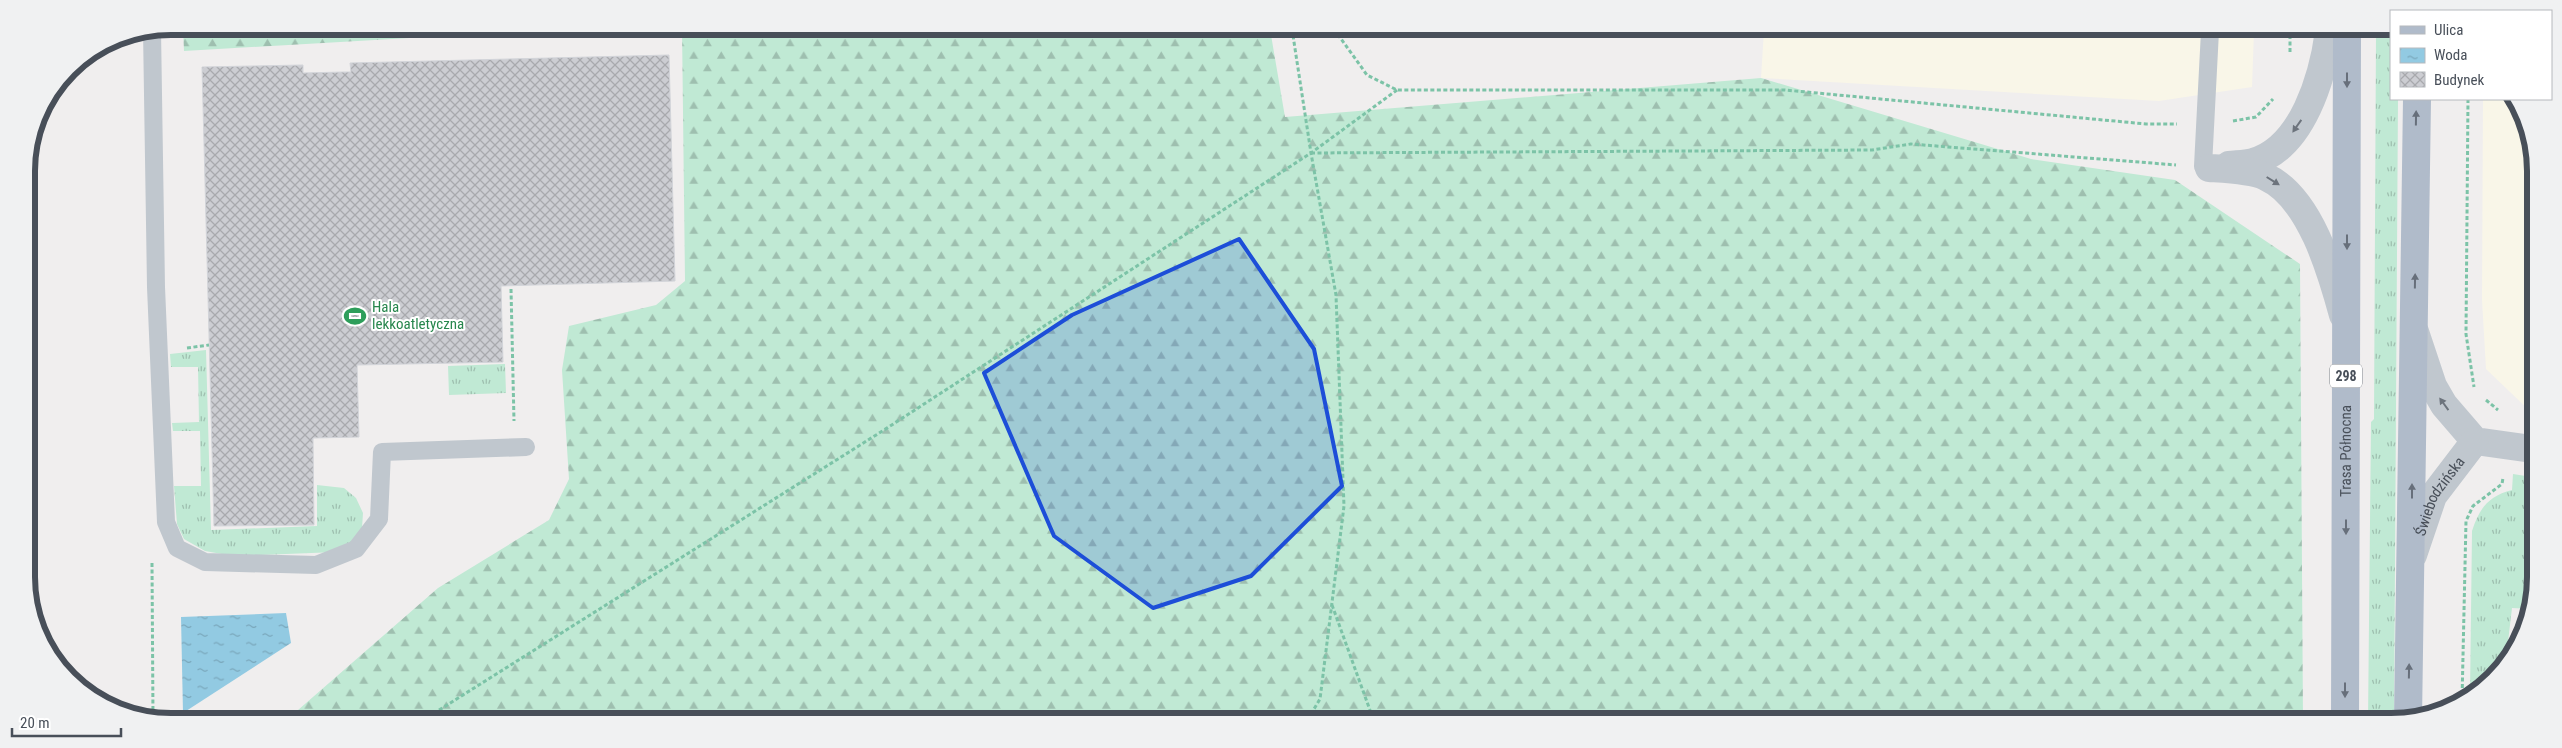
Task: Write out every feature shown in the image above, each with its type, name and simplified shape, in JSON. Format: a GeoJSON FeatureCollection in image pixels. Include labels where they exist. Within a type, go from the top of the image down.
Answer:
{"type":"FeatureCollection","features":[{"type":"Feature","properties":{"kind":"main road","name":"Trasa Północna"},"geometry":{"type":"LineString","coordinates":[[2345,713],[2347,35]]}},
{"type":"Feature","properties":{"kind":"main road"},"geometry":{"type":"LineString","coordinates":[[2408,712],[2412,557],[2411,452],[2417,100]]}},
{"type":"Feature","properties":{"kind":"street"},"geometry":{"type":"LineString","coordinates":[[2207,167],[2253,162],[2274,152],[2294,131],[2308,110],[2326,52],[2328,35]]}},
{"type":"Feature","properties":{"kind":"street"},"geometry":{"type":"LineString","coordinates":[[2207,167],[2264,175],[2277,182],[2301,208],[2335,286],[2346,326]]}},
{"type":"Feature","properties":{"kind":"street","name":"Świebodzińska"},"geometry":{"type":"LineString","coordinates":[[2414,330],[2433,386],[2444,405],[2475,441],[2527,448]]}},
{"type":"Feature","properties":{"kind":"street","name":"Świebodzińska"},"geometry":{"type":"LineString","coordinates":[[2412,557],[2433,496],[2475,441]]}},
{"type":"Feature","properties":{"kind":"lane"},"geometry":{"type":"LineString","coordinates":[[2207,167],[2210,35]]}},
{"type":"Feature","properties":{"kind":"lane"},"geometry":{"type":"LineString","coordinates":[[152,37],[156,287],[166,522],[177,548],[205,562],[316,565],[356,549],[379,519],[382,452],[520,447]]}},
{"type":"Feature","properties":{"kind":"path"},"geometry":{"type":"LineString","coordinates":[[1293,35],[1336,295],[1344,506],[1320,699],[1312,713]]}},
{"type":"Feature","properties":{"kind":"path"},"geometry":{"type":"LineString","coordinates":[[1338,35],[1367,75],[1397,90],[1785,90],[2146,124],[2207,125],[2256,117],[2275,97]]}},
{"type":"Feature","properties":{"kind":"path"},"geometry":{"type":"LineString","coordinates":[[436,713],[875,436],[1311,153],[1397,90]]}},
{"type":"Feature","properties":{"kind":"path"},"geometry":{"type":"LineString","coordinates":[[1311,153],[1872,150],[1911,144],[2207,167]]}},
{"type":"Feature","properties":{"kind":"path"},"geometry":{"type":"LineString","coordinates":[[510,289],[520,447]]}},
{"type":"Feature","properties":{"kind":"path"},"geometry":{"type":"LineString","coordinates":[[153,712],[152,539],[166,522]]}},
{"type":"Feature","properties":{"kind":"path"},"geometry":{"type":"LineString","coordinates":[[1332,604],[1370,713]]}},
{"type":"Feature","properties":{"kind":"highlighted area"},"geometry":{"type":"Polygon","coordinates":[[[1239,239],[1314,349],[1342,486],[1251,576],[1153,608],[1054,536],[984,373],[1072,315],[1239,239]]]}},
{"type":"Feature","properties":{"kind":"shaded area"},"geometry":{"type":"Polygon","coordinates":[[[1764,35],[2254,35],[2252,87],[2159,101],[1761,78],[1764,35]]]}},
{"type":"Feature","properties":{"kind":"shaded area"},"geometry":{"type":"Polygon","coordinates":[[[2483,100],[2507,100],[2520,127],[2527,162],[2527,408],[2486,369],[2482,300],[2483,100]]]}},
{"type":"Feature","properties":{"kind":"green space"},"geometry":{"type":"Polygon","coordinates":[[[183,35],[474,35],[444,36],[184,51],[183,35]]]}},
{"type":"Feature","properties":{"kind":"green space"},"geometry":{"type":"Polygon","coordinates":[[[682,35],[1271,35],[1285,117],[1761,78],[2031,159],[2175,180],[2300,264],[2303,713],[295,713],[438,588],[549,520],[569,479],[562,370],[569,326],[656,305],[685,281],[682,35]]]}},
{"type":"Feature","properties":{"kind":"green space"},"geometry":{"type":"Polygon","coordinates":[[[2376,35],[2390,35],[2390,100],[2398,100],[2394,713],[2368,713],[2371,422],[2374,419],[2376,35]]]}},
{"type":"Feature","properties":{"kind":"green space"},"geometry":{"type":"Polygon","coordinates":[[[206,350],[211,530],[317,526],[317,485],[344,488],[356,498],[363,513],[362,528],[358,538],[337,552],[233,556],[205,551],[184,539],[177,524],[174,486],[201,486],[200,431],[173,431],[172,423],[199,422],[198,367],[171,367],[170,354],[206,350]]]}},
{"type":"Feature","properties":{"kind":"green space"},"geometry":{"type":"Polygon","coordinates":[[[505,364],[506,393],[449,395],[448,366],[505,364]]]}},
{"type":"Feature","properties":{"kind":"green space"},"geometry":{"type":"Polygon","coordinates":[[[2513,474],[2527,476],[2526,595],[2523,609],[2512,608],[2508,642],[2510,643],[2504,653],[2493,667],[2470,688],[2472,531],[2481,510],[2486,504],[2497,496],[2512,490],[2513,474]]]}},
{"type":"Feature","properties":{"kind":"water"},"geometry":{"type":"Polygon","coordinates":[[[286,613],[291,643],[183,713],[181,617],[286,613]]]}},
{"type":"Feature","properties":{"kind":"building","name":"Hala lekkoatletyczna"},"geometry":{"type":"Polygon","coordinates":[[[669,55],[675,281],[501,286],[503,362],[357,365],[359,437],[313,438],[314,525],[214,526],[202,67],[303,65],[303,73],[351,72],[350,63],[669,55]]]}},
{"type":"Feature","properties":{"kind":"place","name":"Hala lekkoatletyczna"},"geometry":{"type":"Point","coordinates":[355,316]}}]}
